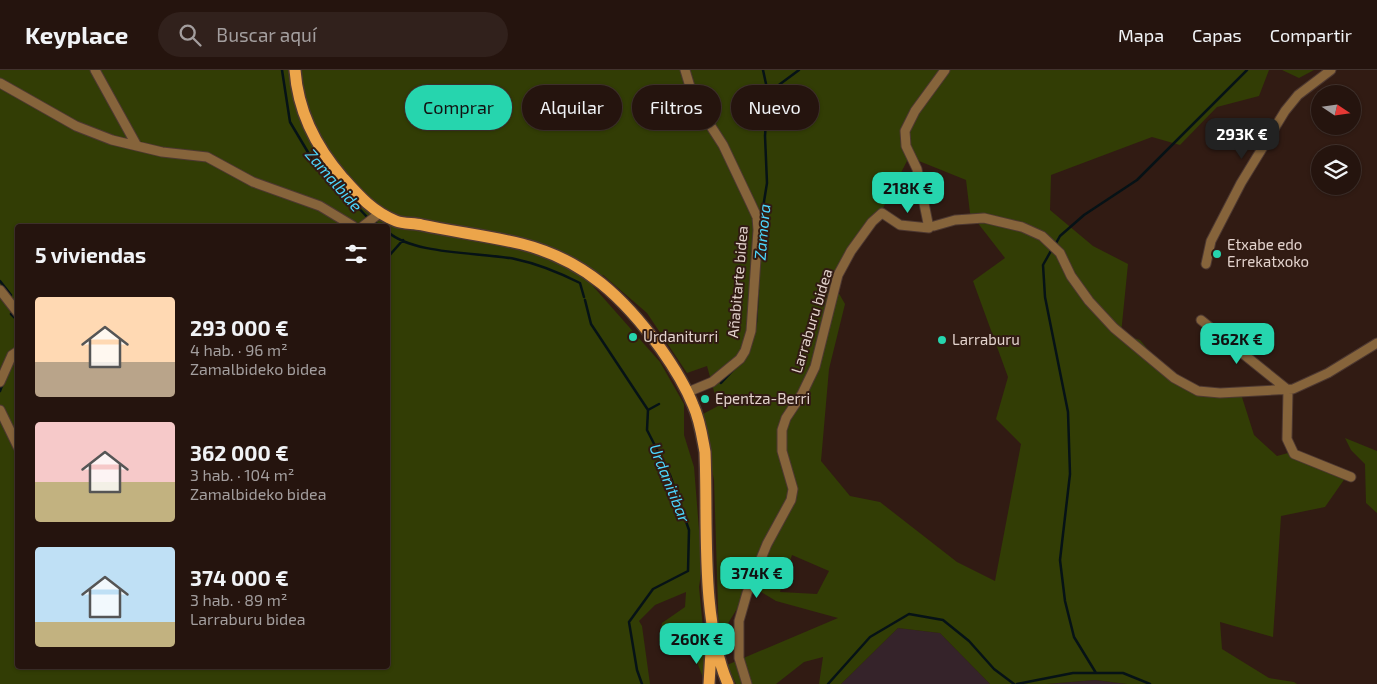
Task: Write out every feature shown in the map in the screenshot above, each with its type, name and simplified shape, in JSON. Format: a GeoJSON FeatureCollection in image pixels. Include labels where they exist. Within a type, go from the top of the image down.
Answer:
{"type":"FeatureCollection","features":[{"type":"Feature","properties":{"kind":"main road"},"geometry":{"type":"LineString","coordinates":[[295,70],[299,99],[309,128],[324,155],[350,188],[376,216],[411,221],[521,244],[540,249],[570,262],[605,286],[627,305],[664,354],[688,392],[700,427],[705,452],[711,612],[711,651],[708,684]]}},
{"type":"Feature","properties":{"kind":"main road"},"geometry":{"type":"LineString","coordinates":[[345,180],[373,201],[411,221]]}},
{"type":"Feature","properties":{"kind":"main road"},"geometry":{"type":"LineString","coordinates":[[373,201],[376,216]]}},
{"type":"Feature","properties":{"kind":"main road"},"geometry":{"type":"LineString","coordinates":[[711,612],[723,681]]}},
{"type":"Feature","properties":{"kind":"main road"},"geometry":{"type":"LineString","coordinates":[[711,651],[723,681]]}},
{"type":"Feature","properties":{"kind":"street"},"geometry":{"type":"LineString","coordinates":[[95,70],[137,146]]}},
{"type":"Feature","properties":{"kind":"street","name":"Añabitarte bidea"},"geometry":{"type":"LineString","coordinates":[[685,70],[694,100],[723,145],[757,217],[758,230],[751,331],[745,350],[740,359],[712,382],[688,392]]}},
{"type":"Feature","properties":{"kind":"street","name":"Larraburu bidea"},"geometry":{"type":"LineString","coordinates":[[747,684],[739,658],[738,621],[767,544],[791,500],[794,488],[782,451],[782,430],[786,418],[802,394],[815,366],[838,275],[851,251],[872,222],[882,213],[900,225],[929,228],[917,169],[906,146],[905,131],[915,111],[945,70]]}},
{"type":"Feature","properties":{"kind":"street"},"geometry":{"type":"LineString","coordinates":[[1206,264],[1216,233],[1242,183],[1285,111],[1298,95],[1331,70]]}},
{"type":"Feature","properties":{"kind":"street"},"geometry":{"type":"LineString","coordinates":[[0,82],[76,126],[112,140],[162,152],[208,158],[253,182],[320,206],[350,224]]}},
{"type":"Feature","properties":{"kind":"street"},"geometry":{"type":"LineString","coordinates":[[366,224],[376,216]]}},
{"type":"Feature","properties":{"kind":"street"},"geometry":{"type":"LineString","coordinates":[[934,226],[955,220],[984,218],[1022,227],[1042,236],[1060,253],[1071,276],[1106,320],[1189,388],[1210,393],[1288,390],[1328,373],[1377,343]]}},
{"type":"Feature","properties":{"kind":"street"},"geometry":{"type":"LineString","coordinates":[[0,290],[15,310]]}},
{"type":"Feature","properties":{"kind":"street"},"geometry":{"type":"LineString","coordinates":[[1201,320],[1288,390]]}},
{"type":"Feature","properties":{"kind":"street"},"geometry":{"type":"LineString","coordinates":[[0,382],[12,355],[15,353]]}},
{"type":"Feature","properties":{"kind":"street"},"geometry":{"type":"LineString","coordinates":[[1288,390],[1288,439],[1294,454],[1351,477]]}},
{"type":"Feature","properties":{"kind":"street"},"geometry":{"type":"LineString","coordinates":[[0,410],[15,441]]}},
{"type":"Feature","properties":{"kind":"shaded area"},"geometry":{"type":"Polygon","coordinates":[[[898,628],[940,633],[990,684],[841,684],[898,628]]]}},
{"type":"Feature","properties":{"kind":"shaded area"},"geometry":{"type":"Polygon","coordinates":[[[1095,680],[1127,684],[1046,684],[1095,680]]]}},
{"type":"Feature","properties":{"kind":"green space"},"geometry":{"type":"Polygon","coordinates":[[[0,70],[1269,70],[1259,96],[1217,107],[1180,145],[1152,137],[1051,175],[1050,210],[1093,246],[1128,264],[1121,334],[1140,340],[1173,379],[1210,397],[1241,394],[1254,435],[1277,456],[1288,453],[1348,474],[1325,507],[1281,516],[1273,637],[1220,622],[1222,649],[1269,678],[1297,684],[1127,684],[1095,680],[1046,684],[990,684],[940,633],[898,628],[841,684],[819,684],[823,657],[804,662],[776,684],[736,684],[727,665],[838,618],[776,601],[751,586],[719,638],[714,480],[701,415],[718,406],[707,366],[687,373],[647,313],[603,275],[592,285],[660,362],[684,404],[684,435],[694,467],[702,567],[699,587],[707,670],[705,683],[685,630],[659,641],[662,623],[685,607],[686,592],[655,605],[639,621],[642,626],[650,684],[0,684],[0,70]],[[909,157],[881,212],[833,283],[845,304],[829,369],[821,461],[850,496],[880,502],[957,562],[995,581],[1021,444],[996,419],[1008,377],[973,281],[1005,258],[970,213],[966,180],[909,157]],[[792,555],[780,592],[817,594],[829,571],[792,555]]]}},
{"type":"Feature","properties":{"kind":"green space"},"geometry":{"type":"Polygon","coordinates":[[[1282,70],[1314,70],[1299,78],[1282,70]]]}},
{"type":"Feature","properties":{"kind":"green space"},"geometry":{"type":"Polygon","coordinates":[[[1345,438],[1377,451],[1377,513],[1366,503],[1365,464],[1351,450],[1345,438]]]}},
{"type":"Feature","properties":{"kind":"waterway","name":"Zamalbide"},"geometry":{"type":"LineString","coordinates":[[282,70],[290,122],[312,159],[369,219]]}},
{"type":"Feature","properties":{"kind":"waterway","name":"Zamora"},"geometry":{"type":"LineString","coordinates":[[761,220],[767,183],[765,136],[768,93],[763,70]]}},
{"type":"Feature","properties":{"kind":"waterway"},"geometry":{"type":"LineString","coordinates":[[779,85],[799,70]]}},
{"type":"Feature","properties":{"kind":"waterway"},"geometry":{"type":"LineString","coordinates":[[1055,245],[1060,236],[1084,215],[1137,180],[1247,70]]}},
{"type":"Feature","properties":{"kind":"waterway","name":"Urdanitibar"},"geometry":{"type":"LineString","coordinates":[[390,233],[414,245],[430,249],[515,259],[540,266],[580,283],[584,297]]}},
{"type":"Feature","properties":{"kind":"waterway"},"geometry":{"type":"LineString","coordinates":[[390,255],[403,240]]}},
{"type":"Feature","properties":{"kind":"waterway"},"geometry":{"type":"LineString","coordinates":[[1052,249],[1043,265],[1045,297],[1068,412],[1070,474],[1060,560],[1065,601],[1074,637],[1096,673]]}},
{"type":"Feature","properties":{"kind":"waterway"},"geometry":{"type":"LineString","coordinates":[[0,281],[11,295]]}},
{"type":"Feature","properties":{"kind":"waterway","name":"Zamora"},"geometry":{"type":"LineString","coordinates":[[756,322],[758,290]]}},
{"type":"Feature","properties":{"kind":"waterway","name":"Urdanitibar"},"geometry":{"type":"LineString","coordinates":[[585,300],[591,324],[648,410],[647,430],[670,475],[689,530],[688,571],[653,589],[629,622],[637,670],[642,684]]}},
{"type":"Feature","properties":{"kind":"waterway"},"geometry":{"type":"LineString","coordinates":[[11,314],[15,318]]}},
{"type":"Feature","properties":{"kind":"waterway","name":"Zamora"},"geometry":{"type":"LineString","coordinates":[[721,383],[736,367]]}},
{"type":"Feature","properties":{"kind":"waterway"},"geometry":{"type":"LineString","coordinates":[[0,391],[3,383]]}},
{"type":"Feature","properties":{"kind":"waterway"},"geometry":{"type":"LineString","coordinates":[[648,410],[659,404]]}},
{"type":"Feature","properties":{"kind":"waterway","name":"Urdanitibar"},"geometry":{"type":"LineString","coordinates":[[828,684],[870,637],[909,614],[943,620],[969,641],[994,669],[1014,684]]}},
{"type":"Feature","properties":{"kind":"waterway","name":"Urdanitibar"},"geometry":{"type":"LineString","coordinates":[[1017,684],[1073,673],[1123,673],[1150,684]]}},
{"type":"Feature","properties":{"kind":"place","name":"Etxabe edo Errekatxoko"},"geometry":{"type":"Point","coordinates":[1217,254]}},
{"type":"Feature","properties":{"kind":"place","name":"Urdaniturri"},"geometry":{"type":"Point","coordinates":[633,337]}},
{"type":"Feature","properties":{"kind":"place","name":"Larraburu"},"geometry":{"type":"Point","coordinates":[942,340]}},
{"type":"Feature","properties":{"kind":"place","name":"Epentza-Berri"},"geometry":{"type":"Point","coordinates":[705,399]}}]}
